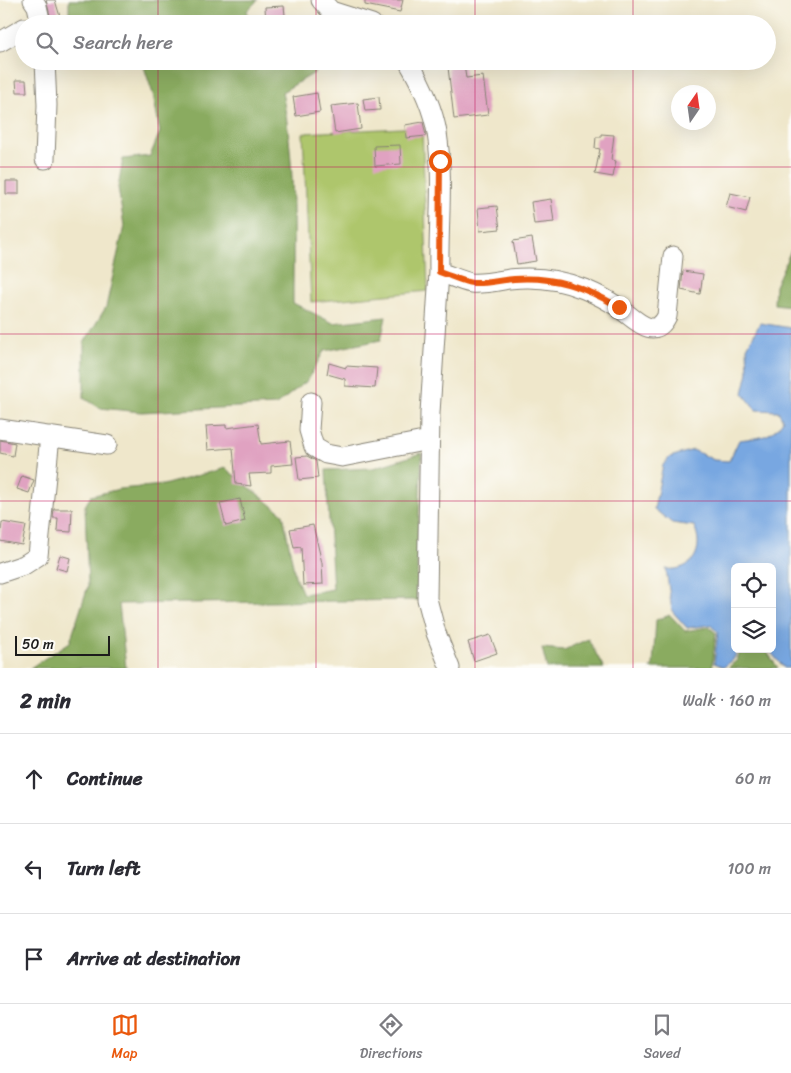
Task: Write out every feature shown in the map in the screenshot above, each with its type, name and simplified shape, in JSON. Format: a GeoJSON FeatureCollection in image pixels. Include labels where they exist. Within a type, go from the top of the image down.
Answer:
{"type":"FeatureCollection","features":[{"type":"Feature","properties":{"kind":"street"},"geometry":{"type":"LineString","coordinates":[[33,0],[36,15]]}},
{"type":"Feature","properties":{"kind":"street"},"geometry":{"type":"LineString","coordinates":[[321,0],[331,11],[344,15]]}},
{"type":"Feature","properties":{"kind":"street"},"geometry":{"type":"LineString","coordinates":[[0,42],[15,33]]}},
{"type":"Feature","properties":{"kind":"street"},"geometry":{"type":"LineString","coordinates":[[45,70],[47,105],[45,159]]}},
{"type":"Feature","properties":{"kind":"street"},"geometry":{"type":"LineString","coordinates":[[412,70],[430,106],[437,132],[440,161],[439,272],[429,440],[427,599],[436,633],[450,668]]}},
{"type":"Feature","properties":{"kind":"street"},"geometry":{"type":"LineString","coordinates":[[439,272],[470,282],[484,283],[532,278],[556,280],[599,295],[619,307],[639,324],[655,328],[662,325],[667,316],[673,256]]}},
{"type":"Feature","properties":{"kind":"street"},"geometry":{"type":"LineString","coordinates":[[311,402],[309,430],[314,447],[326,454],[342,457],[429,440]]}},
{"type":"Feature","properties":{"kind":"street"},"geometry":{"type":"LineString","coordinates":[[0,429],[108,445]]}},
{"type":"Feature","properties":{"kind":"street"},"geometry":{"type":"LineString","coordinates":[[0,573],[24,565],[38,556],[50,436]]}},
{"type":"Feature","properties":{"kind":"green space"},"geometry":{"type":"Polygon","coordinates":[[[69,0],[258,0],[247,11],[248,15],[69,15],[69,0]]]}},
{"type":"Feature","properties":{"kind":"green space"},"geometry":{"type":"Polygon","coordinates":[[[145,70],[315,70],[316,72],[282,92],[292,171],[293,303],[333,323],[386,317],[381,340],[324,351],[307,381],[276,405],[141,412],[100,408],[84,398],[84,343],[106,307],[124,226],[118,187],[123,159],[150,156],[160,132],[153,94],[145,70]]]}},
{"type":"Feature","properties":{"kind":"green space"},"geometry":{"type":"Polygon","coordinates":[[[422,127],[428,291],[311,302],[303,133],[422,127]]]}},
{"type":"Feature","properties":{"kind":"green space"},"geometry":{"type":"Polygon","coordinates":[[[791,250],[791,306],[774,304],[775,286],[791,250]]]}},
{"type":"Feature","properties":{"kind":"green space"},"geometry":{"type":"Polygon","coordinates":[[[422,453],[417,559],[418,600],[119,604],[126,668],[30,668],[70,642],[88,586],[85,506],[91,496],[119,489],[163,485],[225,468],[283,514],[295,576],[303,594],[333,589],[326,470],[373,468],[422,453]]]}},
{"type":"Feature","properties":{"kind":"green space"},"geometry":{"type":"Polygon","coordinates":[[[670,615],[685,631],[709,627],[716,633],[712,666],[717,668],[650,668],[653,665],[656,620],[670,615]]]}},
{"type":"Feature","properties":{"kind":"green space"},"geometry":{"type":"Polygon","coordinates":[[[588,639],[604,668],[547,668],[542,648],[564,650],[588,639]]]}},
{"type":"Feature","properties":{"kind":"green space"},"geometry":{"type":"Polygon","coordinates":[[[740,653],[768,653],[778,668],[728,668],[737,660],[740,653]]]}},
{"type":"Feature","properties":{"kind":"water"},"geometry":{"type":"Polygon","coordinates":[[[760,323],[791,328],[791,668],[784,668],[771,653],[776,653],[776,563],[731,563],[731,653],[737,653],[733,660],[724,667],[714,663],[718,632],[710,625],[687,628],[672,611],[666,569],[683,567],[690,563],[694,557],[698,543],[694,526],[672,523],[654,509],[663,465],[670,457],[693,450],[714,460],[729,461],[739,440],[769,434],[783,420],[778,411],[756,410],[743,393],[748,372],[747,348],[760,323]]]}},
{"type":"Feature","properties":{"kind":"building"},"geometry":{"type":"Polygon","coordinates":[[[46,0],[55,0],[60,15],[50,15],[46,0]]]}},
{"type":"Feature","properties":{"kind":"building"},"geometry":{"type":"Polygon","coordinates":[[[365,0],[403,0],[400,12],[365,5],[365,0]]]}},
{"type":"Feature","properties":{"kind":"building"},"geometry":{"type":"Polygon","coordinates":[[[284,6],[285,15],[265,15],[265,7],[284,6]]]}},
{"type":"Feature","properties":{"kind":"building"},"geometry":{"type":"Polygon","coordinates":[[[448,70],[465,70],[466,78],[483,76],[488,115],[454,119],[448,70]]]}},
{"type":"Feature","properties":{"kind":"building"},"geometry":{"type":"Polygon","coordinates":[[[16,80],[26,80],[27,92],[17,92],[16,80]]]}},
{"type":"Feature","properties":{"kind":"building"},"geometry":{"type":"Polygon","coordinates":[[[317,93],[320,112],[296,116],[293,97],[317,93]]]}},
{"type":"Feature","properties":{"kind":"building"},"geometry":{"type":"Polygon","coordinates":[[[379,97],[380,110],[365,111],[363,99],[379,97]]]}},
{"type":"Feature","properties":{"kind":"building"},"geometry":{"type":"Polygon","coordinates":[[[358,103],[361,129],[335,133],[331,106],[358,103]]]}},
{"type":"Feature","properties":{"kind":"building"},"geometry":{"type":"Polygon","coordinates":[[[423,122],[426,136],[406,138],[405,125],[423,122]]]}},
{"type":"Feature","properties":{"kind":"building"},"geometry":{"type":"Polygon","coordinates":[[[601,134],[614,135],[611,160],[616,161],[613,177],[595,174],[600,149],[595,148],[596,137],[601,137],[601,134]]]}},
{"type":"Feature","properties":{"kind":"building"},"geometry":{"type":"Polygon","coordinates":[[[400,145],[401,164],[375,166],[374,146],[400,145]]]}},
{"type":"Feature","properties":{"kind":"building"},"geometry":{"type":"Polygon","coordinates":[[[6,181],[19,181],[19,194],[6,194],[6,181]]]}},
{"type":"Feature","properties":{"kind":"building"},"geometry":{"type":"Polygon","coordinates":[[[730,193],[750,197],[746,212],[726,207],[730,193]]]}},
{"type":"Feature","properties":{"kind":"building"},"geometry":{"type":"Polygon","coordinates":[[[551,199],[554,222],[534,224],[531,202],[551,199]]]}},
{"type":"Feature","properties":{"kind":"building"},"geometry":{"type":"Polygon","coordinates":[[[497,206],[500,229],[480,231],[478,208],[497,206]]]}},
{"type":"Feature","properties":{"kind":"building"},"geometry":{"type":"Polygon","coordinates":[[[532,238],[536,261],[517,264],[513,241],[532,238]]]}},
{"type":"Feature","properties":{"kind":"building"},"geometry":{"type":"Polygon","coordinates":[[[683,271],[703,274],[700,294],[681,290],[683,271]]]}},
{"type":"Feature","properties":{"kind":"building"},"geometry":{"type":"Polygon","coordinates":[[[329,363],[346,368],[346,366],[377,368],[375,388],[345,386],[345,379],[327,374],[329,363]]]}},
{"type":"Feature","properties":{"kind":"building"},"geometry":{"type":"Polygon","coordinates":[[[258,424],[261,444],[290,441],[293,464],[271,466],[271,473],[249,474],[251,486],[236,484],[233,448],[208,450],[206,426],[226,425],[226,428],[258,424]]]}},
{"type":"Feature","properties":{"kind":"building"},"geometry":{"type":"Polygon","coordinates":[[[0,440],[15,443],[13,456],[0,453],[0,440]]]}},
{"type":"Feature","properties":{"kind":"building"},"geometry":{"type":"Polygon","coordinates":[[[307,456],[316,461],[318,478],[299,480],[296,457],[307,456]]]}},
{"type":"Feature","properties":{"kind":"building"},"geometry":{"type":"Polygon","coordinates":[[[22,476],[34,480],[29,493],[17,489],[22,476]]]}},
{"type":"Feature","properties":{"kind":"building"},"geometry":{"type":"Polygon","coordinates":[[[240,499],[245,521],[226,526],[220,503],[240,499]]]}},
{"type":"Feature","properties":{"kind":"building"},"geometry":{"type":"Polygon","coordinates":[[[54,509],[72,509],[71,532],[57,531],[58,518],[53,518],[54,509]]]}},
{"type":"Feature","properties":{"kind":"building"},"geometry":{"type":"Polygon","coordinates":[[[2,522],[26,526],[22,545],[0,541],[2,522]]]}},
{"type":"Feature","properties":{"kind":"building"},"geometry":{"type":"Polygon","coordinates":[[[313,525],[322,563],[323,584],[303,585],[301,547],[294,548],[290,529],[313,525]]]}},
{"type":"Feature","properties":{"kind":"building"},"geometry":{"type":"Polygon","coordinates":[[[60,555],[70,558],[67,571],[56,568],[60,555]]]}},
{"type":"Feature","properties":{"kind":"building"},"geometry":{"type":"Polygon","coordinates":[[[490,635],[497,653],[474,661],[468,642],[490,635]]]}},
{"type":"Feature","properties":{"kind":"route"},"geometry":{"type":"LineString","coordinates":[[440,161],[439,272],[470,282],[484,283],[532,278],[556,280],[599,295],[619,307]]}}]}
